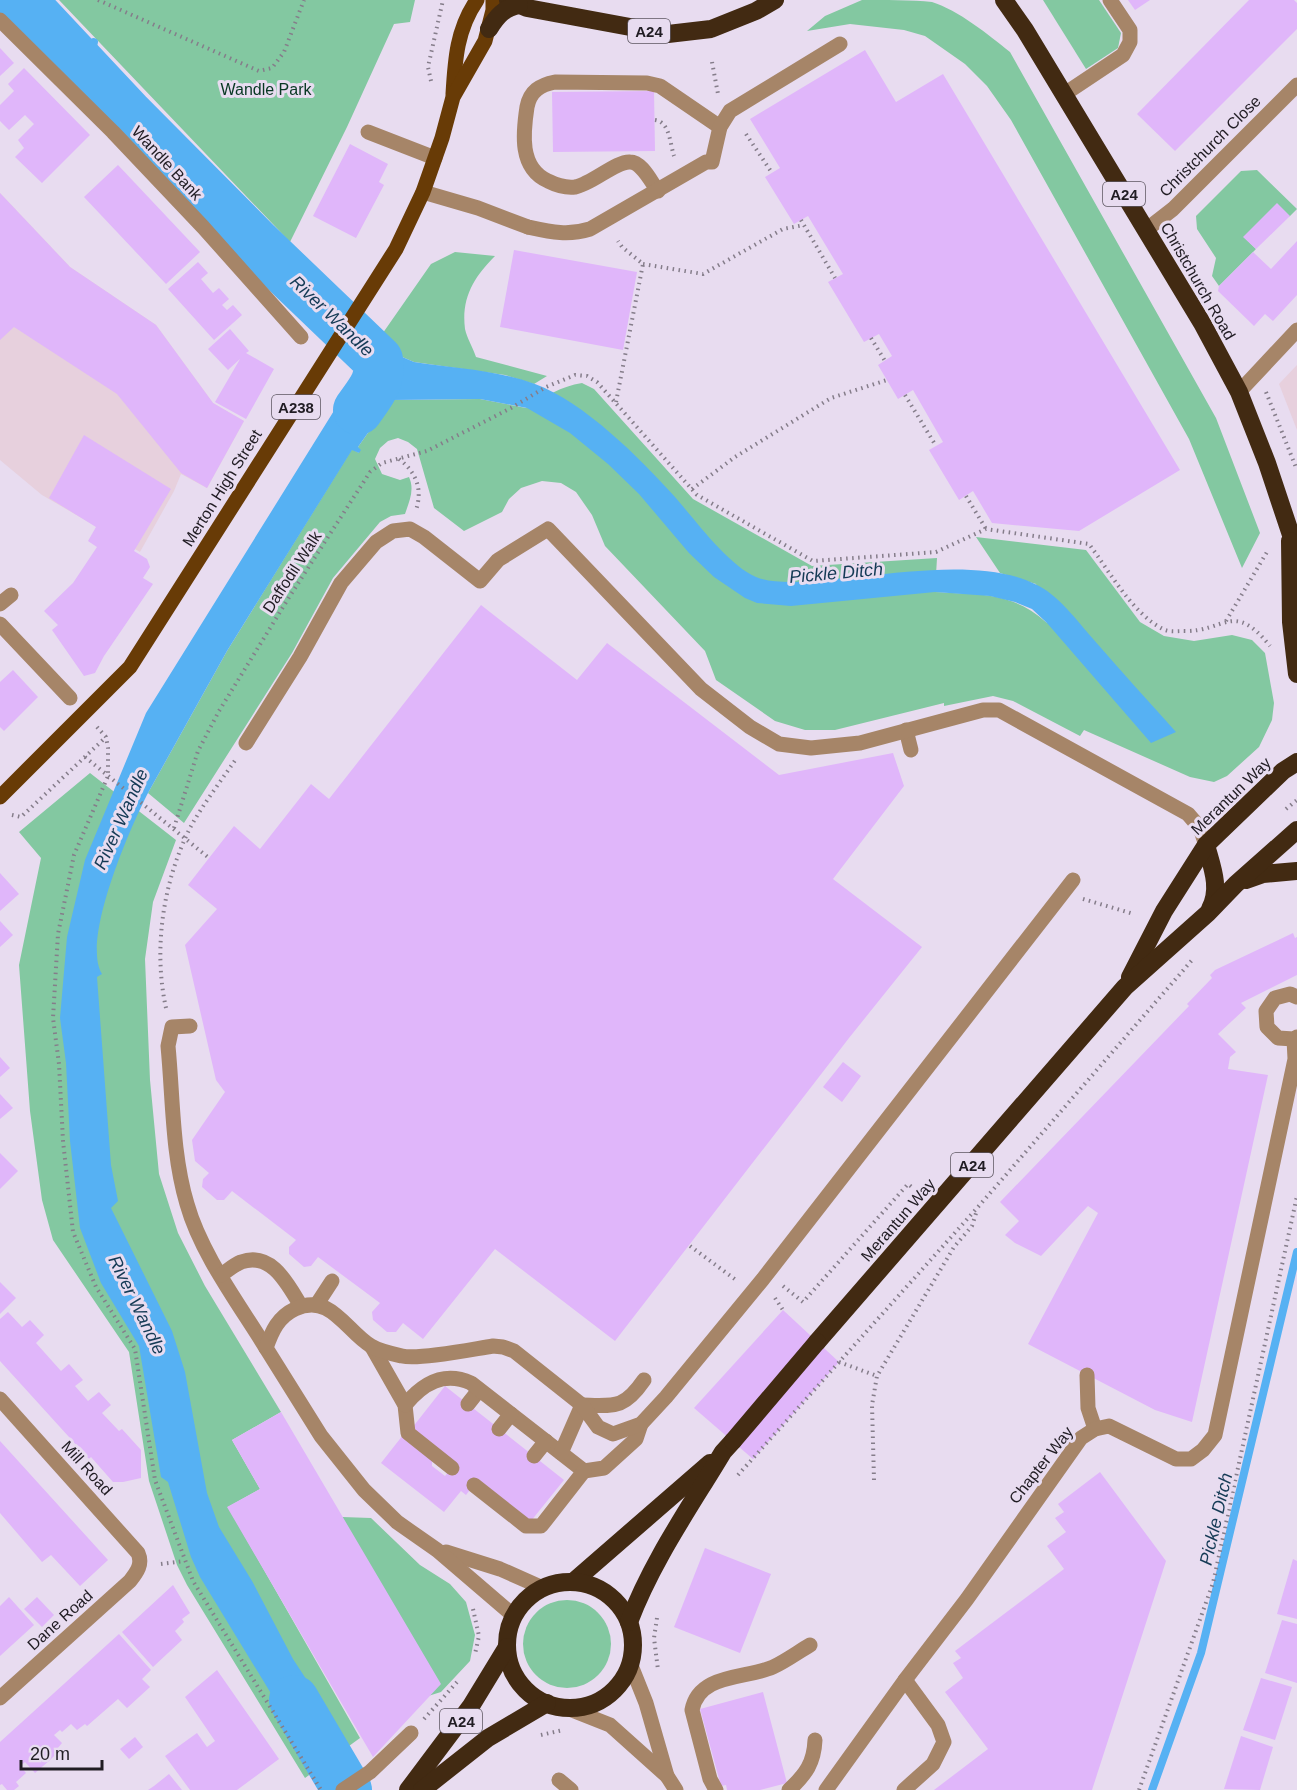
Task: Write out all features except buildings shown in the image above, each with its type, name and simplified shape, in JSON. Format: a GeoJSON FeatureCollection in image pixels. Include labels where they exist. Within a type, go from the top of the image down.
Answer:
{"type":"FeatureCollection","features":[{"type":"Feature","properties":{"kind":"highway","name":"A24"},"geometry":{"type":"LineString","coordinates":[[514,3],[668,34],[711,29],[756,12],[775,0]]}},
{"type":"Feature","properties":{"kind":"highway","name":"Christchurch Road"},"geometry":{"type":"LineString","coordinates":[[1006,1],[1202,323],[1239,392],[1267,463],[1297,553]]}},
{"type":"Feature","properties":{"kind":"highway"},"geometry":{"type":"LineString","coordinates":[[489,29],[499,14],[514,3]]}},
{"type":"Feature","properties":{"kind":"highway","name":"Christchurch Road"},"geometry":{"type":"LineString","coordinates":[[1290,535],[1291,622],[1297,674]]}},
{"type":"Feature","properties":{"kind":"highway","name":"Merantun Way"},"geometry":{"type":"LineString","coordinates":[[1125,987],[1164,911],[1206,845],[1283,771],[1297,762]]}},
{"type":"Feature","properties":{"kind":"highway","name":"Merantun Way"},"geometry":{"type":"LineString","coordinates":[[573,1582],[728,1446],[1125,987],[1297,830]]}},
{"type":"Feature","properties":{"kind":"highway"},"geometry":{"type":"LineString","coordinates":[[1206,845],[1216,883],[1215,898],[1208,913]]}},
{"type":"Feature","properties":{"kind":"highway"},"geometry":{"type":"LineString","coordinates":[[1236,884],[1263,874],[1297,871]]}},
{"type":"Feature","properties":{"kind":"highway","name":"Merantun Way"},"geometry":{"type":"LineString","coordinates":[[629,1622],[658,1559],[728,1446]]}},
{"type":"Feature","properties":{"kind":"highway","name":"A24"},"geometry":{"type":"LineString","coordinates":[[573,1582],[591,1585],[607,1594],[620,1606],[629,1622],[633,1642],[630,1663],[621,1681],[607,1696],[588,1705],[567,1708],[547,1703],[530,1693],[517,1679],[509,1664],[508,1631],[514,1616],[526,1599],[543,1588],[558,1583],[573,1582]]}},
{"type":"Feature","properties":{"kind":"highway","name":"A24"},"geometry":{"type":"LineString","coordinates":[[408,1790],[471,1706],[507,1647]]}},
{"type":"Feature","properties":{"kind":"highway","name":"A24"},"geometry":{"type":"LineString","coordinates":[[422,1790],[488,1738],[547,1703]]}},
{"type":"Feature","properties":{"kind":"main road"},"geometry":{"type":"LineString","coordinates":[[453,97],[455,54],[464,21],[477,0]]}},
{"type":"Feature","properties":{"kind":"main road","name":"Merton High Street"},"geometry":{"type":"LineString","coordinates":[[0,797],[130,667],[396,249],[423,192],[453,97],[482,49],[489,29],[493,0]]}},
{"type":"Feature","properties":{"kind":"street"},"geometry":{"type":"LineString","coordinates":[[1063,95],[1123,55],[1130,42],[1130,30],[1110,0]]}},
{"type":"Feature","properties":{"kind":"street","name":"Wandle Bank"},"geometry":{"type":"LineString","coordinates":[[0,20],[113,132],[203,227],[300,337]]}},
{"type":"Feature","properties":{"kind":"street"},"geometry":{"type":"LineString","coordinates":[[423,192],[478,208],[528,227],[557,234],[575,233],[606,221],[706,162],[712,162],[720,127],[730,111],[840,44]]}},
{"type":"Feature","properties":{"kind":"street"},"geometry":{"type":"LineString","coordinates":[[658,191],[639,165],[630,162],[621,164],[575,187],[558,186],[544,179],[530,166],[525,150],[524,129],[529,99],[535,90],[544,84],[555,82],[647,83],[660,87],[720,127]]}},
{"type":"Feature","properties":{"kind":"street","name":"Christchurch Close"},"geometry":{"type":"LineString","coordinates":[[1146,230],[1173,208],[1297,85]]}},
{"type":"Feature","properties":{"kind":"street"},"geometry":{"type":"LineString","coordinates":[[368,132],[435,158]]}},
{"type":"Feature","properties":{"kind":"street"},"geometry":{"type":"LineString","coordinates":[[1239,392],[1297,330]]}},
{"type":"Feature","properties":{"kind":"street"},"geometry":{"type":"LineString","coordinates":[[246,743],[300,657],[341,583],[376,542],[393,531],[410,529],[424,537],[480,581],[498,560],[548,529],[701,690],[750,727],[779,744],[811,748],[860,743],[983,710],[999,710],[1188,814],[1200,828],[1206,845]]}},
{"type":"Feature","properties":{"kind":"street"},"geometry":{"type":"LineString","coordinates":[[4,628],[70,698]]}},
{"type":"Feature","properties":{"kind":"street"},"geometry":{"type":"LineString","coordinates":[[906,730],[911,750]]}},
{"type":"Feature","properties":{"kind":"street"},"geometry":{"type":"LineString","coordinates":[[474,1485],[526,1526],[541,1526],[584,1471],[604,1468],[636,1439],[641,1424],[763,1279],[1073,880]]}},
{"type":"Feature","properties":{"kind":"street","name":"Chapter Way"},"geometry":{"type":"LineString","coordinates":[[826,1790],[967,1599],[1081,1438],[1095,1429],[1109,1426],[1176,1459],[1191,1459],[1203,1450],[1215,1435],[1295,1059],[1295,1038],[1278,1038],[1267,1026],[1266,1011],[1275,998],[1290,994],[1297,997]]}},
{"type":"Feature","properties":{"kind":"street"},"geometry":{"type":"LineString","coordinates":[[190,1026],[172,1027],[168,1046],[178,1167],[187,1206],[202,1242],[321,1436],[364,1490],[397,1522],[437,1550],[514,1616]]}},
{"type":"Feature","properties":{"kind":"street"},"geometry":{"type":"LineString","coordinates":[[221,1275],[242,1262],[262,1261],[278,1270],[309,1305],[333,1312],[372,1347],[405,1405],[408,1433],[452,1468]]}},
{"type":"Feature","properties":{"kind":"street"},"geometry":{"type":"LineString","coordinates":[[266,1348],[273,1328],[288,1313],[309,1305],[333,1281]]}},
{"type":"Feature","properties":{"kind":"street"},"geometry":{"type":"LineString","coordinates":[[372,1347],[411,1357],[493,1346],[503,1347],[514,1351],[582,1405],[598,1427],[613,1434],[641,1424]]}},
{"type":"Feature","properties":{"kind":"street"},"geometry":{"type":"LineString","coordinates":[[1087,1375],[1088,1408],[1095,1429]]}},
{"type":"Feature","properties":{"kind":"street"},"geometry":{"type":"LineString","coordinates":[[405,1405],[415,1393],[428,1384],[444,1378],[459,1378],[471,1383],[584,1471]]}},
{"type":"Feature","properties":{"kind":"street"},"geometry":{"type":"LineString","coordinates":[[582,1405],[621,1404],[636,1392],[645,1380]]}},
{"type":"Feature","properties":{"kind":"street"},"geometry":{"type":"LineString","coordinates":[[468,1404],[479,1390]]}},
{"type":"Feature","properties":{"kind":"street","name":"Mill Road"},"geometry":{"type":"LineString","coordinates":[[0,1399],[138,1553],[141,1558],[140,1566]]}},
{"type":"Feature","properties":{"kind":"street"},"geometry":{"type":"LineString","coordinates":[[561,1453],[582,1405]]}},
{"type":"Feature","properties":{"kind":"street"},"geometry":{"type":"LineString","coordinates":[[500,1429],[511,1414]]}},
{"type":"Feature","properties":{"kind":"street"},"geometry":{"type":"LineString","coordinates":[[534,1456],[546,1441]]}},
{"type":"Feature","properties":{"kind":"street"},"geometry":{"type":"LineString","coordinates":[[437,1550],[500,1569],[543,1588]]}},
{"type":"Feature","properties":{"kind":"street","name":"Dane Road"},"geometry":{"type":"LineString","coordinates":[[0,1698],[130,1581],[140,1566]]}},
{"type":"Feature","properties":{"kind":"street"},"geometry":{"type":"LineString","coordinates":[[716,1790],[710,1779],[692,1710],[694,1700],[703,1689],[725,1678],[772,1667],[810,1645]]}},
{"type":"Feature","properties":{"kind":"street"},"geometry":{"type":"LineString","coordinates":[[630,1663],[646,1703],[667,1776]]}},
{"type":"Feature","properties":{"kind":"street"},"geometry":{"type":"LineString","coordinates":[[904,1790],[933,1764],[944,1742],[938,1725],[905,1680]]}},
{"type":"Feature","properties":{"kind":"street"},"geometry":{"type":"LineString","coordinates":[[567,1708],[610,1725],[667,1776],[676,1790]]}},
{"type":"Feature","properties":{"kind":"street"},"geometry":{"type":"LineString","coordinates":[[343,1790],[370,1772],[411,1733]]}},
{"type":"Feature","properties":{"kind":"street"},"geometry":{"type":"LineString","coordinates":[[789,1790],[802,1778],[814,1756],[815,1740]]}},
{"type":"Feature","properties":{"kind":"path"},"geometry":{"type":"LineString","coordinates":[[98,0],[259,70],[272,68],[284,52],[304,0]]}},
{"type":"Feature","properties":{"kind":"path"},"geometry":{"type":"LineString","coordinates":[[712,62],[718,94]]}},
{"type":"Feature","properties":{"kind":"path"},"geometry":{"type":"LineString","coordinates":[[655,120],[665,125],[674,156]]}},
{"type":"Feature","properties":{"kind":"path"},"geometry":{"type":"LineString","coordinates":[[746,134],[772,173]]}},
{"type":"Feature","properties":{"kind":"path"},"geometry":{"type":"LineString","coordinates":[[618,241],[622,248],[643,264],[703,274],[783,229],[802,222],[836,278]]}},
{"type":"Feature","properties":{"kind":"path"},"geometry":{"type":"LineString","coordinates":[[643,264],[615,403],[697,495],[813,561],[936,552],[986,528],[1089,544],[1145,618],[1168,631],[1193,632],[1226,621],[1245,623],[1258,631],[1272,647]]}},
{"type":"Feature","properties":{"kind":"path"},"geometry":{"type":"LineString","coordinates":[[872,338],[885,361]]}},
{"type":"Feature","properties":{"kind":"path"},"geometry":{"type":"LineString","coordinates":[[1258,372],[1297,470]]}},
{"type":"Feature","properties":{"kind":"path","name":"Daffodil Walk"},"geometry":{"type":"LineString","coordinates":[[174,828],[198,751],[219,711],[370,472],[382,463],[427,451],[511,408],[546,387],[575,375],[587,376],[597,382],[615,403]]}},
{"type":"Feature","properties":{"kind":"path"},"geometry":{"type":"LineString","coordinates":[[692,489],[735,457],[831,398],[887,380]]}},
{"type":"Feature","properties":{"kind":"path"},"geometry":{"type":"LineString","coordinates":[[905,395],[936,446]]}},
{"type":"Feature","properties":{"kind":"path"},"geometry":{"type":"LineString","coordinates":[[399,459],[408,466],[418,482],[419,500],[410,529]]}},
{"type":"Feature","properties":{"kind":"path"},"geometry":{"type":"LineString","coordinates":[[966,496],[986,528]]}},
{"type":"Feature","properties":{"kind":"path"},"geometry":{"type":"LineString","coordinates":[[1226,621],[1269,550]]}},
{"type":"Feature","properties":{"kind":"path"},"geometry":{"type":"LineString","coordinates":[[102,732],[106,737],[108,748],[108,776],[74,855],[58,934],[53,1018],[73,1232],[96,1287],[135,1349],[155,1480],[184,1561],[193,1581],[320,1789]]}},
{"type":"Feature","properties":{"kind":"path"},"geometry":{"type":"LineString","coordinates":[[16,816],[21,817],[106,737]]}},
{"type":"Feature","properties":{"kind":"path"},"geometry":{"type":"LineString","coordinates":[[172,1027],[159,969],[164,903],[191,828],[246,743]]}},
{"type":"Feature","properties":{"kind":"path"},"geometry":{"type":"LineString","coordinates":[[85,757],[209,858]]}},
{"type":"Feature","properties":{"kind":"path"},"geometry":{"type":"LineString","coordinates":[[1094,901],[1134,914]]}},
{"type":"Feature","properties":{"kind":"path"},"geometry":{"type":"LineString","coordinates":[[732,1482],[978,1207],[1194,958]]}},
{"type":"Feature","properties":{"kind":"path"},"geometry":{"type":"LineString","coordinates":[[763,1279],[787,1287],[803,1302],[908,1184],[936,1206]]}},
{"type":"Feature","properties":{"kind":"path"},"geometry":{"type":"LineString","coordinates":[[1139,1790],[1213,1584],[1297,1196]]}},
{"type":"Feature","properties":{"kind":"path"},"geometry":{"type":"LineString","coordinates":[[874,1480],[872,1405],[877,1376],[954,1247],[972,1226],[978,1207]]}},
{"type":"Feature","properties":{"kind":"path"},"geometry":{"type":"LineString","coordinates":[[839,1362],[877,1376]]}},
{"type":"Feature","properties":{"kind":"path"},"geometry":{"type":"LineString","coordinates":[[159,1564],[184,1561]]}},
{"type":"Feature","properties":{"kind":"path"},"geometry":{"type":"LineString","coordinates":[[472,1602],[479,1636],[472,1664]]}},
{"type":"Feature","properties":{"kind":"path"},"geometry":{"type":"LineString","coordinates":[[658,1610],[654,1638],[659,1678]]}},
{"type":"Feature","properties":{"kind":"path"},"geometry":{"type":"LineString","coordinates":[[411,1733],[459,1680]]}},
{"type":"Feature","properties":{"kind":"shaded area"},"geometry":{"type":"Polygon","coordinates":[[[0,193],[70,267],[156,325],[213,403],[244,421],[207,488],[181,474],[140,552],[42,495],[0,460],[0,193]]]}},
{"type":"Feature","properties":{"kind":"shaded area"},"geometry":{"type":"Polygon","coordinates":[[[1297,365],[1297,430],[1279,384],[1297,365]]]}},
{"type":"Feature","properties":{"kind":"green space","name":"Wandle Park"},"geometry":{"type":"Polygon","coordinates":[[[59,0],[415,0],[410,22],[394,24],[347,127],[290,242],[59,0]]]}},
{"type":"Feature","properties":{"kind":"green space"},"geometry":{"type":"Polygon","coordinates":[[[862,0],[932,2],[963,17],[1010,52],[1216,418],[1260,533],[1242,568],[1189,439],[1011,120],[987,86],[965,64],[925,36],[904,30],[850,24],[807,31],[825,16],[862,0]]]}},
{"type":"Feature","properties":{"kind":"green space"},"geometry":{"type":"Polygon","coordinates":[[[1043,0],[1099,0],[1121,33],[1118,48],[1086,69],[1043,0]]]}},
{"type":"Feature","properties":{"kind":"green space"},"geometry":{"type":"Polygon","coordinates":[[[1257,170],[1297,209],[1290,216],[1244,237],[1256,249],[1219,286],[1212,276],[1216,258],[1197,229],[1196,216],[1241,171],[1257,170]]]}},
{"type":"Feature","properties":{"kind":"green space"},"geometry":{"type":"Polygon","coordinates":[[[455,252],[495,256],[475,280],[465,307],[465,329],[476,357],[547,376],[534,384],[505,375],[414,362],[400,356],[378,340],[431,264],[455,252]]]}},
{"type":"Feature","properties":{"kind":"green space"},"geometry":{"type":"Polygon","coordinates":[[[582,383],[594,389],[693,499],[812,566],[937,558],[935,592],[981,595],[1008,600],[1021,605],[1047,623],[1036,584],[1000,573],[976,537],[1086,550],[1140,622],[1164,636],[1194,641],[1232,635],[1252,640],[1265,653],[1274,703],[1272,720],[1259,747],[1227,776],[1214,782],[1190,777],[1084,730],[1080,736],[1013,701],[993,696],[944,706],[944,703],[835,730],[805,730],[775,721],[716,680],[705,651],[605,546],[592,515],[576,492],[561,483],[542,481],[521,488],[509,499],[502,512],[464,531],[434,508],[417,449],[398,438],[388,441],[380,448],[375,459],[382,474],[400,480],[409,477],[411,491],[405,514],[391,516],[380,522],[333,578],[292,653],[184,823],[148,793],[227,651],[352,449],[359,453],[358,447],[391,400],[480,399],[526,408],[560,389],[582,383]]]}},
{"type":"Feature","properties":{"kind":"green space"},"geometry":{"type":"Polygon","coordinates":[[[90,773],[176,840],[153,902],[145,959],[150,1080],[159,1174],[178,1233],[205,1286],[281,1412],[232,1440],[260,1489],[228,1507],[360,1738],[305,1778],[177,1565],[149,1481],[129,1352],[53,1240],[42,1200],[30,1111],[19,965],[41,858],[19,832],[90,773]]]}},
{"type":"Feature","properties":{"kind":"green space"},"geometry":{"type":"Polygon","coordinates":[[[342,1517],[371,1518],[420,1565],[450,1584],[466,1602],[475,1635],[470,1661],[441,1692],[412,1701],[342,1517]]]}},
{"type":"Feature","properties":{"kind":"green space"},"geometry":{"type":"Polygon","coordinates":[[[567,1600],[584,1604],[598,1613],[607,1627],[611,1644],[607,1661],[598,1675],[584,1684],[567,1688],[550,1684],[536,1675],[527,1661],[523,1644],[527,1627],[536,1613],[550,1604],[567,1600]]]}},
{"type":"Feature","properties":{"kind":"water"},"geometry":{"type":"Polygon","coordinates":[[[378,340],[400,356],[414,362],[490,372],[520,379],[554,392],[592,417],[628,449],[734,563],[756,577],[780,582],[794,582],[928,570],[974,570],[996,572],[1035,584],[1067,609],[1176,732],[1151,743],[1047,623],[1032,609],[990,596],[935,592],[791,606],[757,603],[745,598],[714,577],[689,553],[639,494],[608,464],[570,433],[527,408],[480,399],[391,400],[358,447],[361,450],[359,453],[352,450],[227,651],[148,793],[130,831],[110,884],[98,936],[97,958],[102,974],[97,977],[111,1165],[118,1201],[111,1208],[172,1331],[185,1372],[207,1493],[219,1527],[252,1581],[293,1659],[327,1711],[335,1740],[341,1751],[317,1769],[200,1577],[191,1557],[168,1482],[161,1477],[139,1346],[101,1283],[80,1228],[60,1018],[67,937],[85,860],[146,713],[378,340]]]}},
{"type":"Feature","properties":{"kind":"waterway","name":"River Wandle"},"geometry":{"type":"LineString","coordinates":[[21,0],[128,114],[257,244],[378,360],[376,381],[358,410]]}},
{"type":"Feature","properties":{"kind":"waterway"},"geometry":{"type":"LineString","coordinates":[[87,69],[94,42]]}},
{"type":"Feature","properties":{"kind":"waterway","name":"Pickle Ditch"},"geometry":{"type":"LineString","coordinates":[[1152,1790],[1201,1653],[1297,1252]]}},
{"type":"Feature","properties":{"kind":"waterway","name":"River Wandle"},"geometry":{"type":"LineString","coordinates":[[294,1700],[347,1790]]}}]}
